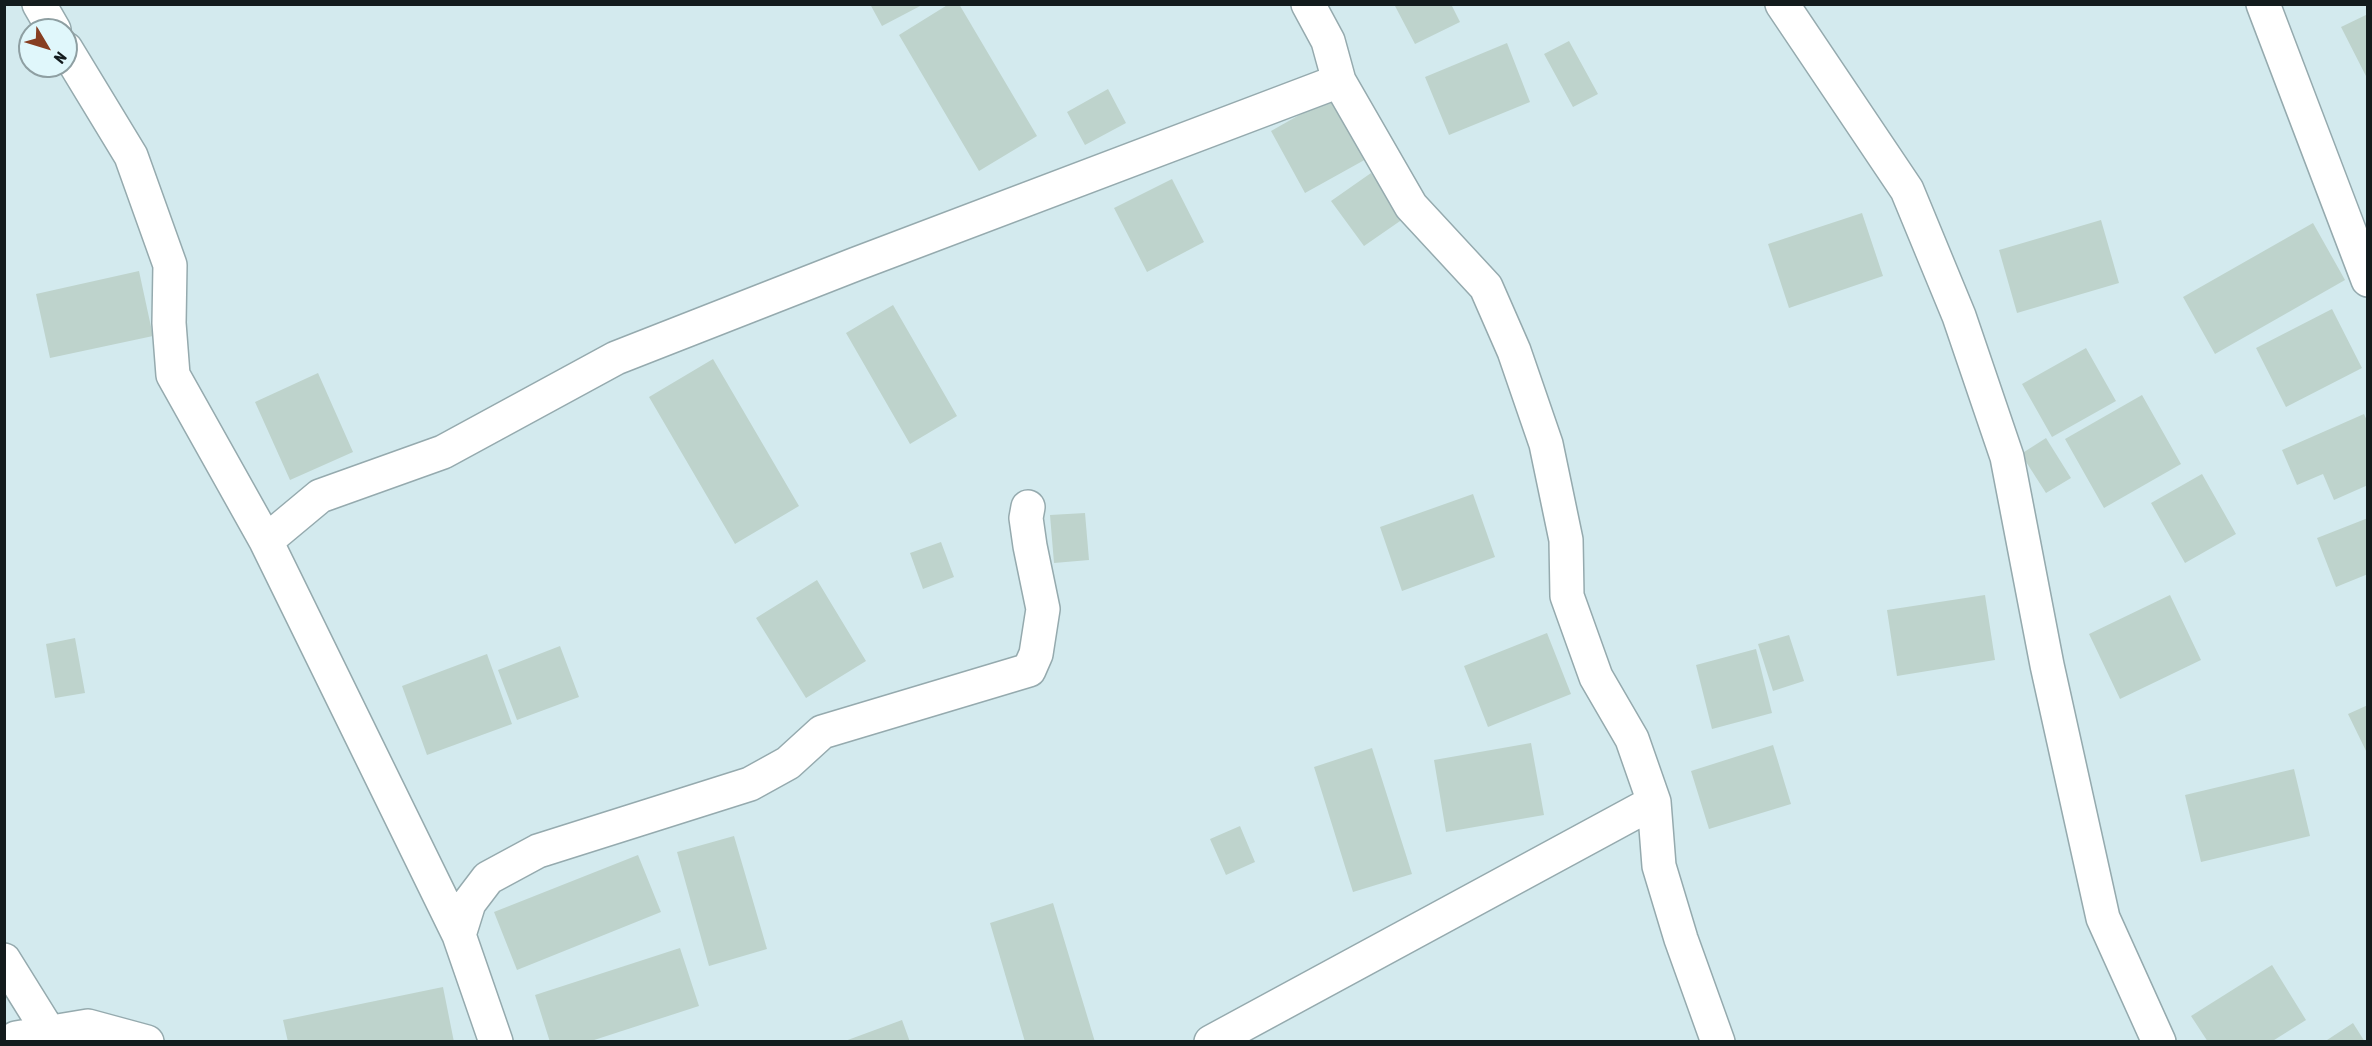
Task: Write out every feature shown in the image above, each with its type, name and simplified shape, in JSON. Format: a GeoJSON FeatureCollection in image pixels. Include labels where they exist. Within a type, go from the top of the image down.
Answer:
{"type":"FeatureCollection","features":[{"type":"Feature","properties":{"kind":"street"},"geometry":{"type":"LineString","coordinates":[[39,4],[47,18]]}},
{"type":"Feature","properties":{"kind":"street"},"geometry":{"type":"LineString","coordinates":[[1308,4],[1329,41],[1339,81],[1411,206],[1486,287],[1510,340],[1546,444],[1566,540],[1567,596],[1596,677],[1632,739],[1654,802],[1659,866],[1681,939],[1718,1041]]}},
{"type":"Feature","properties":{"kind":"street"},"geometry":{"type":"LineString","coordinates":[[1782,4],[1907,190],[1959,316],[2007,458],[2047,665],[2103,918],[2159,1041]]}},
{"type":"Feature","properties":{"kind":"street"},"geometry":{"type":"LineString","coordinates":[[2263,4],[2367,280]]}},
{"type":"Feature","properties":{"kind":"street"},"geometry":{"type":"LineString","coordinates":[[78,69],[131,156],[170,265],[169,323],[173,375],[266,541],[459,935],[496,1041]]}},
{"type":"Feature","properties":{"kind":"street"},"geometry":{"type":"LineString","coordinates":[[266,541],[320,496],[442,452],[616,358],[856,264],[1339,81]]}},
{"type":"Feature","properties":{"kind":"street"},"geometry":{"type":"LineString","coordinates":[[459,935],[469,903],[488,878],[538,851],[750,784],[788,763],[822,732],[1029,670],[1036,654],[1043,609],[1030,546],[1026,518],[1028,507]]}},
{"type":"Feature","properties":{"kind":"street"},"geometry":{"type":"LineString","coordinates":[[1211,1041],[1654,802]]}},
{"type":"Feature","properties":{"kind":"street"},"geometry":{"type":"LineString","coordinates":[[4,960],[53,1037]]}},
{"type":"Feature","properties":{"kind":"street"},"geometry":{"type":"LineString","coordinates":[[9,1041],[16,1038],[53,1037],[88,1026],[147,1041]]}},
{"type":"Feature","properties":{"kind":"building"},"geometry":{"type":"Polygon","coordinates":[[[870,4],[924,4],[882,26],[870,4]]]}},
{"type":"Feature","properties":{"kind":"building"},"geometry":{"type":"Polygon","coordinates":[[[949,4],[959,4],[1037,136],[979,171],[899,35],[949,4]]]}},
{"type":"Feature","properties":{"kind":"building"},"geometry":{"type":"Polygon","coordinates":[[[1397,4],[1451,4],[1460,22],[1415,44],[1395,6],[1397,4]]]}},
{"type":"Feature","properties":{"kind":"building"},"geometry":{"type":"Polygon","coordinates":[[[2368,14],[2368,80],[2341,27],[2368,14]]]}},
{"type":"Feature","properties":{"kind":"building"},"geometry":{"type":"Polygon","coordinates":[[[1569,41],[1598,94],[1573,107],[1544,54],[1569,41]]]}},
{"type":"Feature","properties":{"kind":"building"},"geometry":{"type":"Polygon","coordinates":[[[1507,43],[1530,102],[1449,135],[1425,77],[1507,43]]]}},
{"type":"Feature","properties":{"kind":"building"},"geometry":{"type":"Polygon","coordinates":[[[1108,89],[1126,123],[1085,145],[1067,112],[1108,89]]]}},
{"type":"Feature","properties":{"kind":"building"},"geometry":{"type":"Polygon","coordinates":[[[1333,96],[1368,158],[1305,193],[1271,131],[1333,96]]]}},
{"type":"Feature","properties":{"kind":"building"},"geometry":{"type":"Polygon","coordinates":[[[1371,173],[1403,219],[1364,246],[1331,201],[1371,173]]]}},
{"type":"Feature","properties":{"kind":"building"},"geometry":{"type":"Polygon","coordinates":[[[1172,179],[1204,242],[1147,272],[1114,208],[1172,179]]]}},
{"type":"Feature","properties":{"kind":"building"},"geometry":{"type":"Polygon","coordinates":[[[1862,213],[1883,276],[1789,308],[1768,244],[1862,213]]]}},
{"type":"Feature","properties":{"kind":"building"},"geometry":{"type":"Polygon","coordinates":[[[2101,220],[2119,283],[2017,313],[1999,250],[2101,220]]]}},
{"type":"Feature","properties":{"kind":"building"},"geometry":{"type":"Polygon","coordinates":[[[2313,223],[2345,280],[2215,354],[2183,297],[2313,223]]]}},
{"type":"Feature","properties":{"kind":"building"},"geometry":{"type":"Polygon","coordinates":[[[139,271],[153,336],[50,358],[36,294],[139,271]]]}},
{"type":"Feature","properties":{"kind":"building"},"geometry":{"type":"Polygon","coordinates":[[[893,305],[957,416],[910,444],[846,333],[893,305]]]}},
{"type":"Feature","properties":{"kind":"building"},"geometry":{"type":"Polygon","coordinates":[[[2332,309],[2362,368],[2286,407],[2256,348],[2332,309]]]}},
{"type":"Feature","properties":{"kind":"building"},"geometry":{"type":"Polygon","coordinates":[[[2086,348],[2116,401],[2052,437],[2022,384],[2086,348]]]}},
{"type":"Feature","properties":{"kind":"building"},"geometry":{"type":"Polygon","coordinates":[[[713,359],[799,506],[735,544],[649,397],[713,359]]]}},
{"type":"Feature","properties":{"kind":"building"},"geometry":{"type":"Polygon","coordinates":[[[318,373],[353,452],[290,480],[255,402],[318,373]]]}},
{"type":"Feature","properties":{"kind":"building"},"geometry":{"type":"Polygon","coordinates":[[[2142,395],[2181,464],[2104,508],[2065,439],[2142,395]]]}},
{"type":"Feature","properties":{"kind":"building"},"geometry":{"type":"Polygon","coordinates":[[[2364,414],[2368,423],[2368,485],[2334,500],[2323,474],[2297,485],[2282,450],[2364,414]]]}},
{"type":"Feature","properties":{"kind":"building"},"geometry":{"type":"Polygon","coordinates":[[[2046,438],[2071,478],[2046,493],[2021,454],[2046,438]]]}},
{"type":"Feature","properties":{"kind":"building"},"geometry":{"type":"Polygon","coordinates":[[[2202,474],[2236,534],[2185,563],[2151,503],[2202,474]]]}},
{"type":"Feature","properties":{"kind":"building"},"geometry":{"type":"Polygon","coordinates":[[[1473,494],[1495,557],[1402,591],[1380,527],[1473,494]]]}},
{"type":"Feature","properties":{"kind":"building"},"geometry":{"type":"Polygon","coordinates":[[[1085,513],[1089,560],[1054,563],[1050,515],[1085,513]]]}},
{"type":"Feature","properties":{"kind":"building"},"geometry":{"type":"Polygon","coordinates":[[[2368,518],[2368,574],[2336,587],[2317,538],[2368,518]]]}},
{"type":"Feature","properties":{"kind":"building"},"geometry":{"type":"Polygon","coordinates":[[[941,542],[954,577],[923,589],[910,553],[941,542]]]}},
{"type":"Feature","properties":{"kind":"building"},"geometry":{"type":"Polygon","coordinates":[[[817,580],[866,661],[806,698],[756,618],[817,580]]]}},
{"type":"Feature","properties":{"kind":"building"},"geometry":{"type":"Polygon","coordinates":[[[1985,595],[1995,660],[1897,676],[1887,610],[1985,595]]]}},
{"type":"Feature","properties":{"kind":"building"},"geometry":{"type":"Polygon","coordinates":[[[2170,595],[2201,660],[2120,699],[2089,634],[2170,595]]]}},
{"type":"Feature","properties":{"kind":"building"},"geometry":{"type":"Polygon","coordinates":[[[1547,633],[1571,694],[1488,727],[1464,666],[1547,633]]]}},
{"type":"Feature","properties":{"kind":"building"},"geometry":{"type":"Polygon","coordinates":[[[1789,635],[1804,681],[1773,691],[1758,644],[1789,635]]]}},
{"type":"Feature","properties":{"kind":"building"},"geometry":{"type":"Polygon","coordinates":[[[75,638],[85,693],[55,698],[46,644],[75,638]]]}},
{"type":"Feature","properties":{"kind":"building"},"geometry":{"type":"Polygon","coordinates":[[[560,646],[579,697],[517,720],[498,670],[560,646]]]}},
{"type":"Feature","properties":{"kind":"building"},"geometry":{"type":"Polygon","coordinates":[[[1756,649],[1772,713],[1712,729],[1696,665],[1756,649]]]}},
{"type":"Feature","properties":{"kind":"building"},"geometry":{"type":"Polygon","coordinates":[[[487,654],[512,724],[427,755],[402,686],[487,654]]]}},
{"type":"Feature","properties":{"kind":"building"},"geometry":{"type":"Polygon","coordinates":[[[2368,705],[2368,755],[2348,714],[2368,705]]]}},
{"type":"Feature","properties":{"kind":"building"},"geometry":{"type":"Polygon","coordinates":[[[1531,743],[1544,815],[1446,832],[1434,760],[1531,743]]]}},
{"type":"Feature","properties":{"kind":"building"},"geometry":{"type":"Polygon","coordinates":[[[1773,745],[1791,804],[1709,829],[1691,771],[1773,745]]]}},
{"type":"Feature","properties":{"kind":"building"},"geometry":{"type":"Polygon","coordinates":[[[1372,748],[1412,874],[1353,892],[1314,767],[1372,748]]]}},
{"type":"Feature","properties":{"kind":"building"},"geometry":{"type":"Polygon","coordinates":[[[2294,769],[2310,836],[2201,862],[2185,795],[2294,769]]]}},
{"type":"Feature","properties":{"kind":"building"},"geometry":{"type":"Polygon","coordinates":[[[1240,826],[1255,862],[1226,875],[1210,839],[1240,826]]]}},
{"type":"Feature","properties":{"kind":"building"},"geometry":{"type":"Polygon","coordinates":[[[734,836],[767,949],[709,966],[677,852],[734,836]]]}},
{"type":"Feature","properties":{"kind":"building"},"geometry":{"type":"Polygon","coordinates":[[[638,855],[661,912],[517,970],[494,912],[638,855]]]}},
{"type":"Feature","properties":{"kind":"building"},"geometry":{"type":"Polygon","coordinates":[[[1053,903],[1095,1042],[1025,1042],[990,923],[1053,903]]]}},
{"type":"Feature","properties":{"kind":"building"},"geometry":{"type":"Polygon","coordinates":[[[680,948],[699,1006],[588,1042],[550,1042],[535,995],[680,948]]]}},
{"type":"Feature","properties":{"kind":"building"},"geometry":{"type":"Polygon","coordinates":[[[2272,965],[2306,1020],[2271,1042],[2208,1042],[2191,1016],[2272,965]]]}},
{"type":"Feature","properties":{"kind":"building"},"geometry":{"type":"Polygon","coordinates":[[[443,987],[454,1042],[288,1042],[283,1020],[443,987]]]}},
{"type":"Feature","properties":{"kind":"building"},"geometry":{"type":"Polygon","coordinates":[[[902,1020],[910,1042],[845,1042],[845,1041],[902,1020]]]}},
{"type":"Feature","properties":{"kind":"building"},"geometry":{"type":"Polygon","coordinates":[[[2353,1023],[2365,1042],[2324,1042],[2353,1023]]]}}]}
